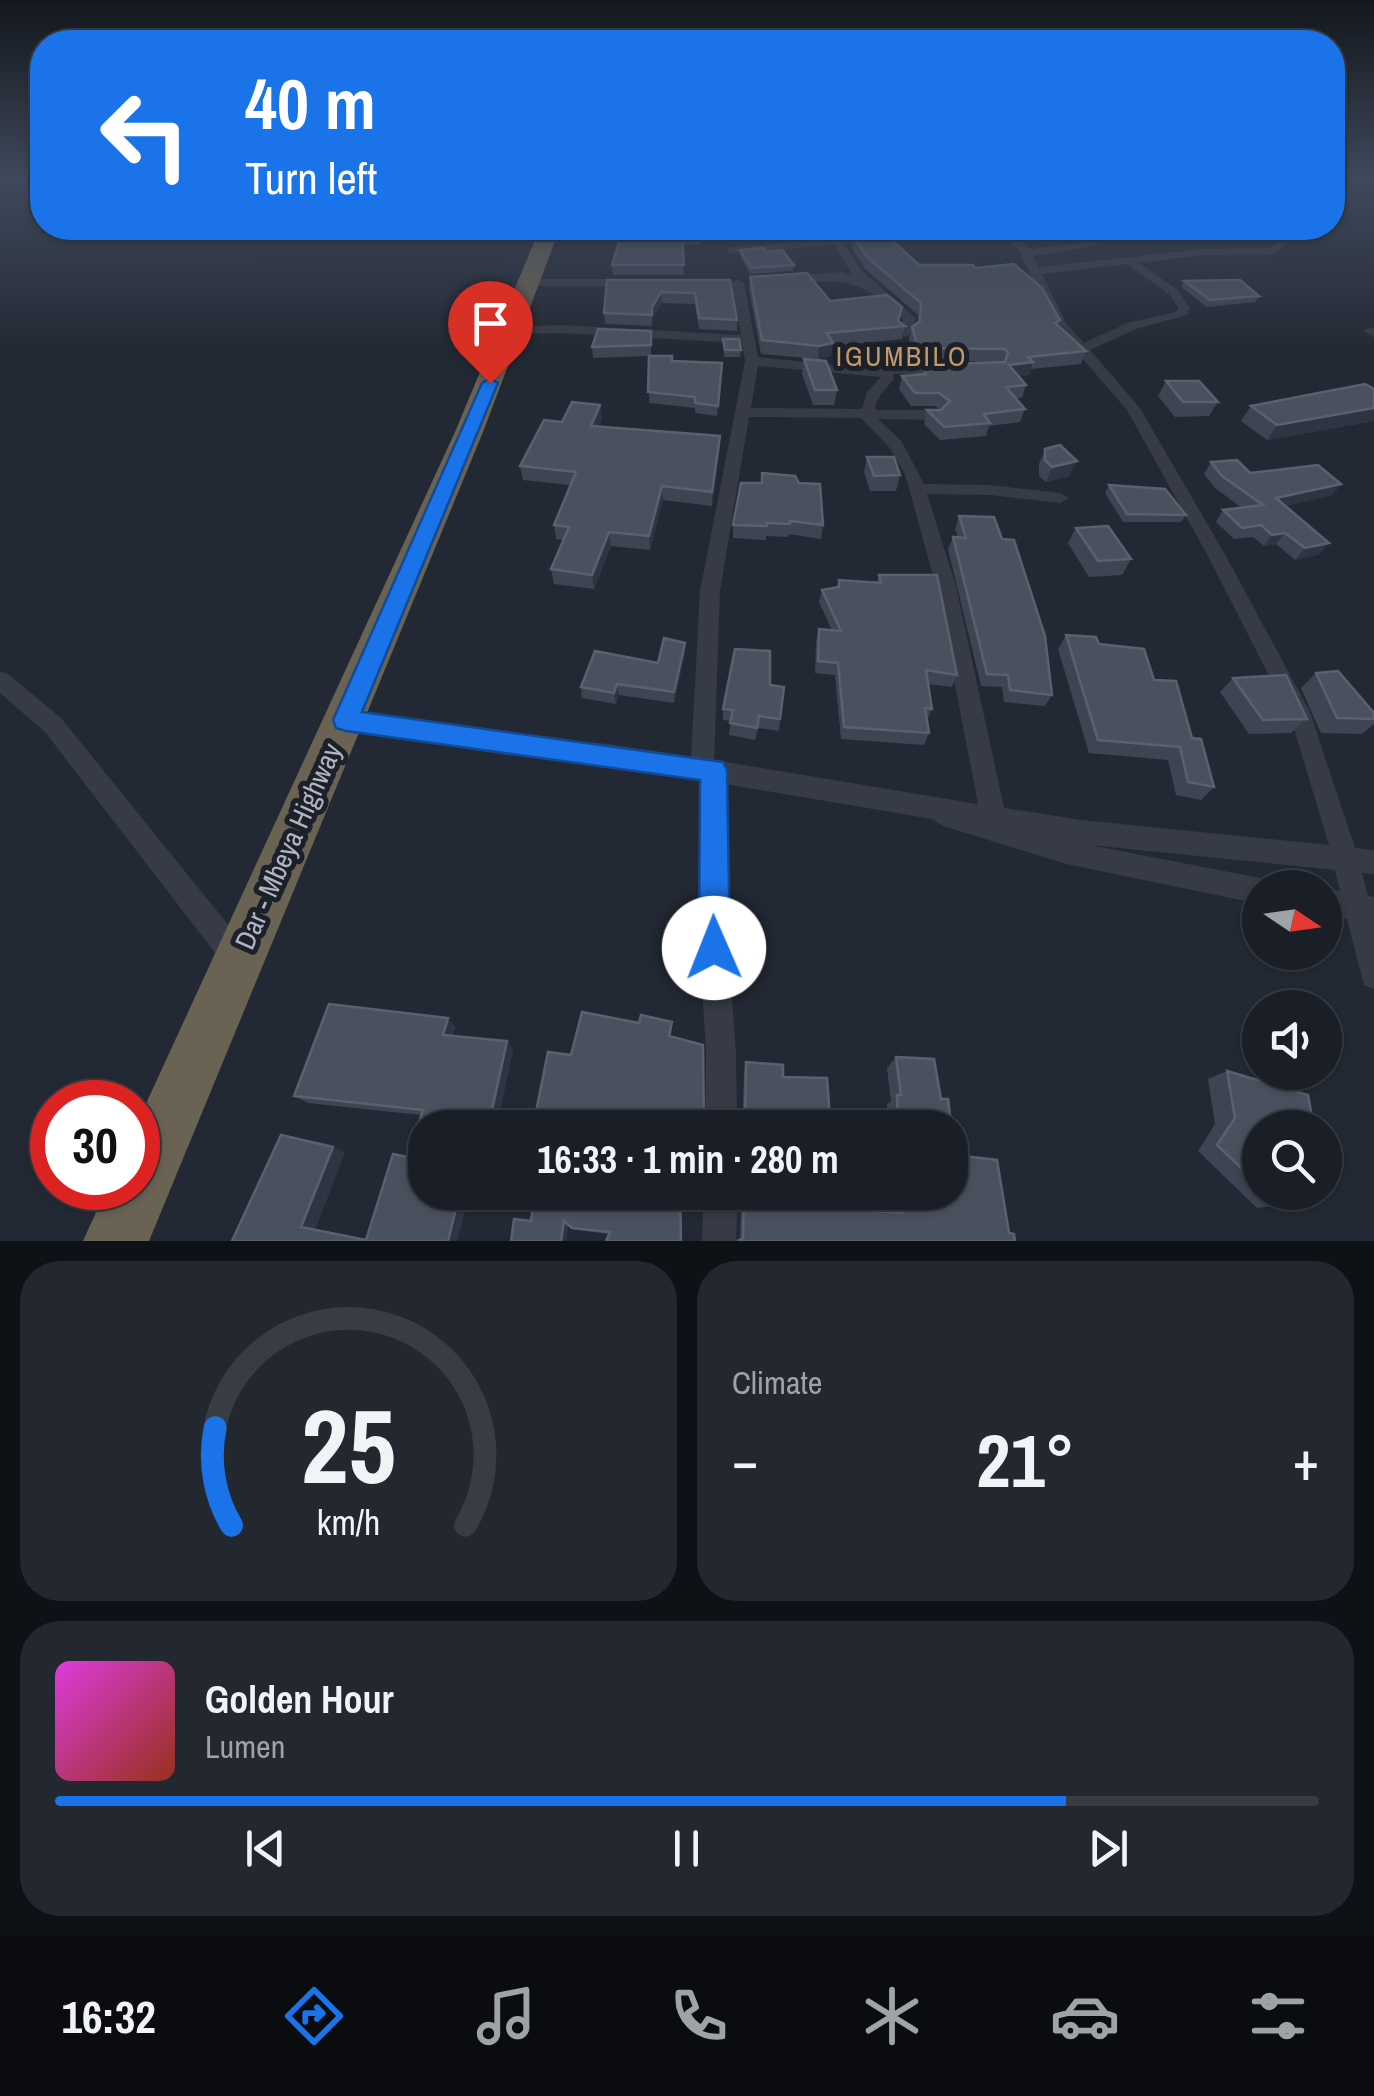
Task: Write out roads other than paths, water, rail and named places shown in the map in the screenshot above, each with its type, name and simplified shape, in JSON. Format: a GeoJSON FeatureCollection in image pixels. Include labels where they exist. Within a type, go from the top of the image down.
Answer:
{"type":"FeatureCollection","features":[{"type":"Feature","properties":{"kind":"highway","name":"Dar - Mbeya Highway"},"geometry":{"type":"LineString","coordinates":[[116,1241],[482,403],[545,240]]}},
{"type":"Feature","properties":{"kind":"street"},"geometry":{"type":"LineString","coordinates":[[730,250],[864,240]]}},
{"type":"Feature","properties":{"kind":"street"},"geometry":{"type":"LineString","coordinates":[[1013,240],[1031,262],[1052,311],[1133,408],[1218,558],[1295,706],[1316,759],[1345,861],[1366,910],[1374,976]]}},
{"type":"Feature","properties":{"kind":"street"},"geometry":{"type":"LineString","coordinates":[[838,242],[868,285],[910,318],[906,333]]}},
{"type":"Feature","properties":{"kind":"street"},"geometry":{"type":"LineString","coordinates":[[1031,262],[1094,245]]}},
{"type":"Feature","properties":{"kind":"street"},"geometry":{"type":"LineString","coordinates":[[1031,262],[1131,262],[1204,252],[1272,251],[1280,245]]}},
{"type":"Feature","properties":{"kind":"street"},"geometry":{"type":"LineString","coordinates":[[1082,349],[1132,326],[1181,315],[1184,308],[1180,300],[1131,262]]}},
{"type":"Feature","properties":{"kind":"street"},"geometry":{"type":"LineString","coordinates":[[772,281],[842,276],[868,285]]}},
{"type":"Feature","properties":{"kind":"street"},"geometry":{"type":"LineString","coordinates":[[721,1110],[708,770],[710,592],[752,361],[738,282]]}},
{"type":"Feature","properties":{"kind":"street"},"geometry":{"type":"LineString","coordinates":[[528,283],[643,283]]}},
{"type":"Feature","properties":{"kind":"street"},"geometry":{"type":"LineString","coordinates":[[509,330],[749,339]]}},
{"type":"Feature","properties":{"kind":"street"},"geometry":{"type":"LineString","coordinates":[[752,361],[886,372],[921,368],[967,371]]}},
{"type":"Feature","properties":{"kind":"street"},"geometry":{"type":"LineString","coordinates":[[868,415],[871,398],[887,379],[886,372]]}},
{"type":"Feature","properties":{"kind":"street"},"geometry":{"type":"LineString","coordinates":[[745,412],[935,415]]}},
{"type":"Feature","properties":{"kind":"street"},"geometry":{"type":"LineString","coordinates":[[868,415],[904,457],[918,489],[946,586],[992,814]]}},
{"type":"Feature","properties":{"kind":"street"},"geometry":{"type":"LineString","coordinates":[[918,489],[990,490],[1060,498]]}},
{"type":"Feature","properties":{"kind":"street"},"geometry":{"type":"LineString","coordinates":[[0,680],[53,725],[237,958]]}},
{"type":"Feature","properties":{"kind":"street"},"geometry":{"type":"LineString","coordinates":[[346,720],[708,770],[992,814],[1082,832],[1374,862]]}},
{"type":"Feature","properties":{"kind":"street"},"geometry":{"type":"LineString","coordinates":[[904,800],[969,825],[1066,852],[1242,887]]}},
{"type":"Feature","properties":{"kind":"street"},"geometry":{"type":"LineString","coordinates":[[720,1241],[721,1210]]}},
{"type":"Feature","properties":{"kind":"district","name":"IGUMBILO"},"geometry":{"type":"Point","coordinates":[902,356]}}]}
